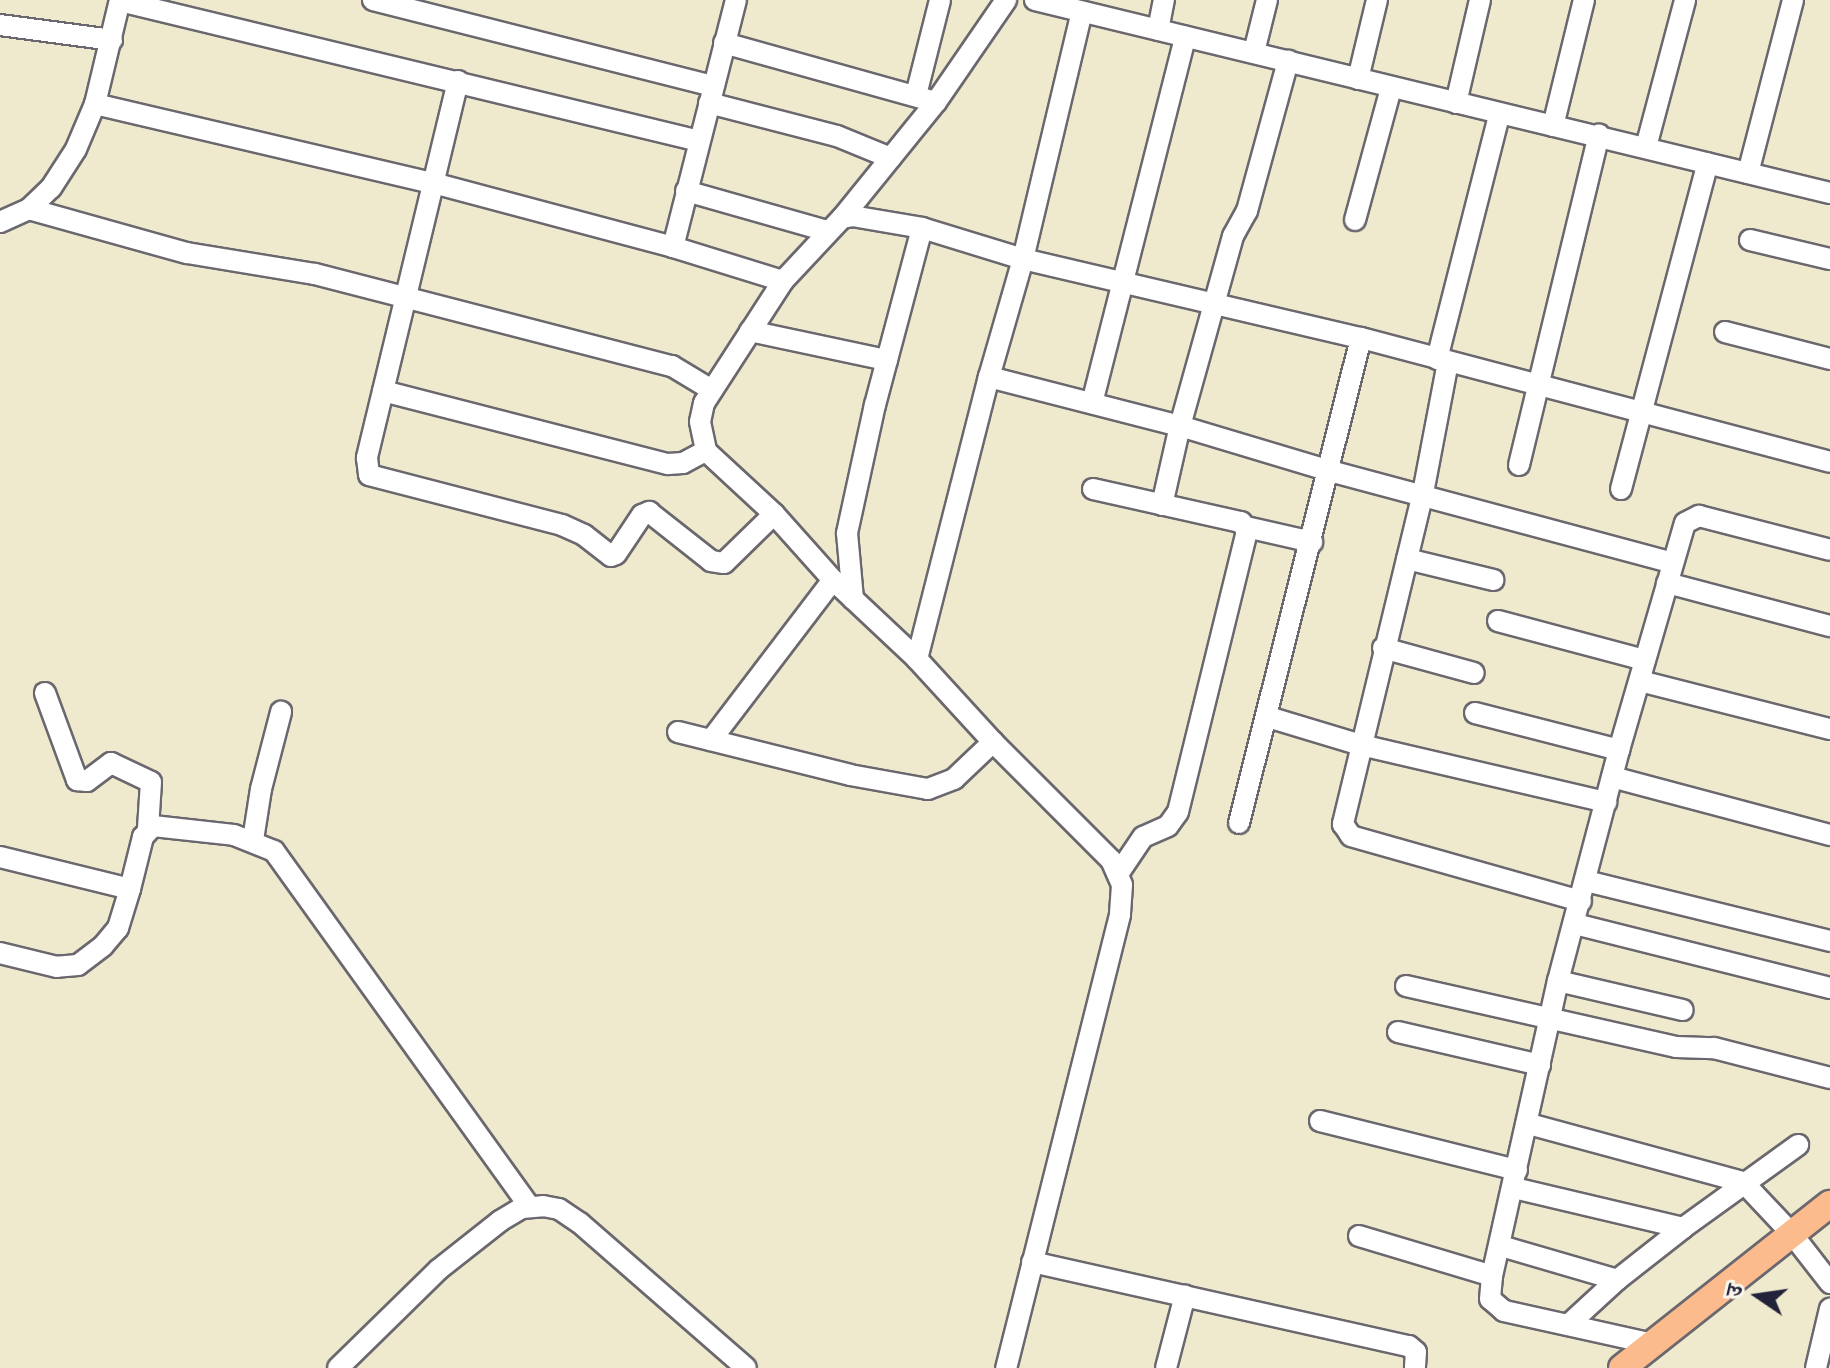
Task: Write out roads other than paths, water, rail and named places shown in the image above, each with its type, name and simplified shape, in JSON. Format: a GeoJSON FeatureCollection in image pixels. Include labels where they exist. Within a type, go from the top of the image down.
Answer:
{"type":"FeatureCollection","features":[{"type":"Feature","properties":{"kind":"main road"},"geometry":{"type":"LineString","coordinates":[[1622,1368],[1830,1204]]}},
{"type":"Feature","properties":{"kind":"street"},"geometry":{"type":"LineString","coordinates":[[0,222],[29,209],[64,169],[95,104],[120,0],[699,141]]}},
{"type":"Feature","properties":{"kind":"street"},"geometry":{"type":"LineString","coordinates":[[373,0],[710,95],[837,136],[891,158]]}},
{"type":"Feature","properties":{"kind":"street"},"geometry":{"type":"LineString","coordinates":[[673,247],[736,0]]}},
{"type":"Feature","properties":{"kind":"street"},"geometry":{"type":"LineString","coordinates":[[926,98],[940,0]]}},
{"type":"Feature","properties":{"kind":"street"},"geometry":{"type":"LineString","coordinates":[[1006,0],[926,98],[891,158],[783,281],[712,390],[700,422],[706,451],[774,514],[833,580],[917,659],[993,742],[1111,860],[1122,885],[1120,915],[1006,1368]]}},
{"type":"Feature","properties":{"kind":"street"},"geometry":{"type":"LineString","coordinates":[[1035,0],[1830,193]]}},
{"type":"Feature","properties":{"kind":"street"},"geometry":{"type":"LineString","coordinates":[[1158,30],[1164,0]]}},
{"type":"Feature","properties":{"kind":"street"},"geometry":{"type":"LineString","coordinates":[[1254,52],[1267,0]]}},
{"type":"Feature","properties":{"kind":"street"},"geometry":{"type":"LineString","coordinates":[[1358,79],[1377,0]]}},
{"type":"Feature","properties":{"kind":"street"},"geometry":{"type":"LineString","coordinates":[[1456,103],[1480,0]]}},
{"type":"Feature","properties":{"kind":"street"},"geometry":{"type":"LineString","coordinates":[[1553,126],[1584,0]]}},
{"type":"Feature","properties":{"kind":"street"},"geometry":{"type":"LineString","coordinates":[[1646,147],[1685,0]]}},
{"type":"Feature","properties":{"kind":"street"},"geometry":{"type":"LineString","coordinates":[[1748,173],[1793,0]]}},
{"type":"Feature","properties":{"kind":"street"},"geometry":{"type":"LineString","coordinates":[[917,659],[989,377],[1023,259],[1082,12]]}},
{"type":"Feature","properties":{"kind":"street"},"geometry":{"type":"LineString","coordinates":[[0,25],[112,40]]}},
{"type":"Feature","properties":{"kind":"street"},"geometry":{"type":"LineString","coordinates":[[1092,403],[1185,37]]}},
{"type":"Feature","properties":{"kind":"street"},"geometry":{"type":"LineString","coordinates":[[724,43],[926,98]]}},
{"type":"Feature","properties":{"kind":"street"},"geometry":{"type":"LineString","coordinates":[[1162,505],[1180,426],[1233,236],[1247,211],[1288,61]]}},
{"type":"Feature","properties":{"kind":"street"},"geometry":{"type":"LineString","coordinates":[[458,81],[367,458],[372,478],[562,525],[584,535],[607,555],[616,554],[635,523],[649,512],[711,561],[724,563],[774,514]]}},
{"type":"Feature","properties":{"kind":"street"},"geometry":{"type":"LineString","coordinates":[[1355,220],[1391,88]]}},
{"type":"Feature","properties":{"kind":"street"},"geometry":{"type":"LineString","coordinates":[[95,104],[433,183],[673,247],[783,281]]}},
{"type":"Feature","properties":{"kind":"street"},"geometry":{"type":"LineString","coordinates":[[1499,115],[1443,360],[1423,493],[1383,648],[1343,824],[1351,836],[1583,891],[1830,941]]}},
{"type":"Feature","properties":{"kind":"street"},"geometry":{"type":"LineString","coordinates":[[1519,465],[1599,135]]}},
{"type":"Feature","properties":{"kind":"street"},"geometry":{"type":"LineString","coordinates":[[1621,489],[1708,163]]}},
{"type":"Feature","properties":{"kind":"street"},"geometry":{"type":"LineString","coordinates":[[686,191],[835,225],[852,216],[922,228],[1023,259],[1361,338],[1830,462]]}},
{"type":"Feature","properties":{"kind":"street"},"geometry":{"type":"LineString","coordinates":[[29,209],[187,253],[315,274],[405,295],[672,366],[712,390]]}},
{"type":"Feature","properties":{"kind":"street"},"geometry":{"type":"LineString","coordinates":[[853,599],[847,533],[887,360],[922,228]]}},
{"type":"Feature","properties":{"kind":"street"},"geometry":{"type":"LineString","coordinates":[[1750,240],[1830,259]]}},
{"type":"Feature","properties":{"kind":"street"},"geometry":{"type":"LineString","coordinates":[[750,331],[887,360]]}},
{"type":"Feature","properties":{"kind":"street"},"geometry":{"type":"LineString","coordinates":[[1725,332],[1830,359]]}},
{"type":"Feature","properties":{"kind":"street"},"geometry":{"type":"LineString","coordinates":[[1239,823],[1361,338]]}},
{"type":"Feature","properties":{"kind":"street"},"geometry":{"type":"LineString","coordinates":[[989,377],[1180,426],[1330,471],[1423,493],[1673,563]]}},
{"type":"Feature","properties":{"kind":"street"},"geometry":{"type":"LineString","coordinates":[[383,391],[668,464],[683,463],[706,451]]}},
{"type":"Feature","properties":{"kind":"street"},"geometry":{"type":"LineString","coordinates":[[1093,489],[1241,522],[1246,527],[1312,542]]}},
{"type":"Feature","properties":{"kind":"street"},"geometry":{"type":"LineString","coordinates":[[1653,1344],[1495,1306],[1490,1299],[1492,1276],[1529,1124],[1549,1020],[1619,750],[1685,523],[1692,516],[1830,550]]}},
{"type":"Feature","properties":{"kind":"street"},"geometry":{"type":"LineString","coordinates":[[1118,874],[1143,837],[1168,826],[1178,812],[1247,538],[1246,527]]}},
{"type":"Feature","properties":{"kind":"street"},"geometry":{"type":"LineString","coordinates":[[1407,559],[1494,580]]}},
{"type":"Feature","properties":{"kind":"street"},"geometry":{"type":"LineString","coordinates":[[711,740],[833,580]]}},
{"type":"Feature","properties":{"kind":"street"},"geometry":{"type":"LineString","coordinates":[[1667,583],[1830,626]]}},
{"type":"Feature","properties":{"kind":"street"},"geometry":{"type":"LineString","coordinates":[[1498,621],[1645,660]]}},
{"type":"Feature","properties":{"kind":"street"},"geometry":{"type":"LineString","coordinates":[[1383,648],[1474,673]]}},
{"type":"Feature","properties":{"kind":"street"},"geometry":{"type":"LineString","coordinates":[[1640,681],[1830,729]]}},
{"type":"Feature","properties":{"kind":"street"},"geometry":{"type":"LineString","coordinates":[[0,953],[57,967],[78,965],[103,946],[118,928],[148,829],[151,782],[111,763],[87,781],[76,779],[45,693]]}},
{"type":"Feature","properties":{"kind":"street"},"geometry":{"type":"LineString","coordinates":[[253,840],[261,789],[281,712]]}},
{"type":"Feature","properties":{"kind":"street"},"geometry":{"type":"LineString","coordinates":[[1475,713],[1619,750]]}},
{"type":"Feature","properties":{"kind":"street"},"geometry":{"type":"LineString","coordinates":[[1268,717],[1361,745],[1606,802]]}},
{"type":"Feature","properties":{"kind":"street"},"geometry":{"type":"LineString","coordinates":[[678,732],[850,775],[928,789],[954,779],[993,742]]}},
{"type":"Feature","properties":{"kind":"street"},"geometry":{"type":"LineString","coordinates":[[1612,777],[1830,835]]}},
{"type":"Feature","properties":{"kind":"street"},"geometry":{"type":"LineString","coordinates":[[148,829],[160,825],[253,840],[284,861],[529,1206]]}},
{"type":"Feature","properties":{"kind":"street"},"geometry":{"type":"LineString","coordinates":[[0,857],[130,889]]}},
{"type":"Feature","properties":{"kind":"street"},"geometry":{"type":"LineString","coordinates":[[1575,924],[1830,988]]}},
{"type":"Feature","properties":{"kind":"street"},"geometry":{"type":"LineString","coordinates":[[1558,981],[1683,1010]]}},
{"type":"Feature","properties":{"kind":"street"},"geometry":{"type":"LineString","coordinates":[[1406,986],[1676,1047],[1714,1048],[1830,1078]]}},
{"type":"Feature","properties":{"kind":"street"},"geometry":{"type":"LineString","coordinates":[[1398,1032],[1540,1065]]}},
{"type":"Feature","properties":{"kind":"street"},"geometry":{"type":"LineString","coordinates":[[1320,1121],[1683,1228]]}},
{"type":"Feature","properties":{"kind":"street"},"geometry":{"type":"LineString","coordinates":[[1529,1124],[1743,1182],[1792,1234],[1830,1283]]}},
{"type":"Feature","properties":{"kind":"street"},"geometry":{"type":"LineString","coordinates":[[1568,1325],[1617,1280],[1683,1228],[1798,1145]]}},
{"type":"Feature","properties":{"kind":"street"},"geometry":{"type":"LineString","coordinates":[[338,1368],[438,1270],[510,1213],[529,1206],[559,1209],[580,1223],[746,1368]]}},
{"type":"Feature","properties":{"kind":"street"},"geometry":{"type":"LineString","coordinates":[[1359,1236],[1492,1276]]}},
{"type":"Feature","properties":{"kind":"street"},"geometry":{"type":"LineString","coordinates":[[1501,1246],[1617,1280]]}},
{"type":"Feature","properties":{"kind":"street"},"geometry":{"type":"LineString","coordinates":[[1032,1262],[1409,1346],[1416,1352],[1415,1368]]}},
{"type":"Feature","properties":{"kind":"street"},"geometry":{"type":"LineString","coordinates":[[1166,1368],[1185,1295]]}},
{"type":"Feature","properties":{"kind":"street"},"geometry":{"type":"LineString","coordinates":[[1816,1368],[1830,1309]]}}]}
